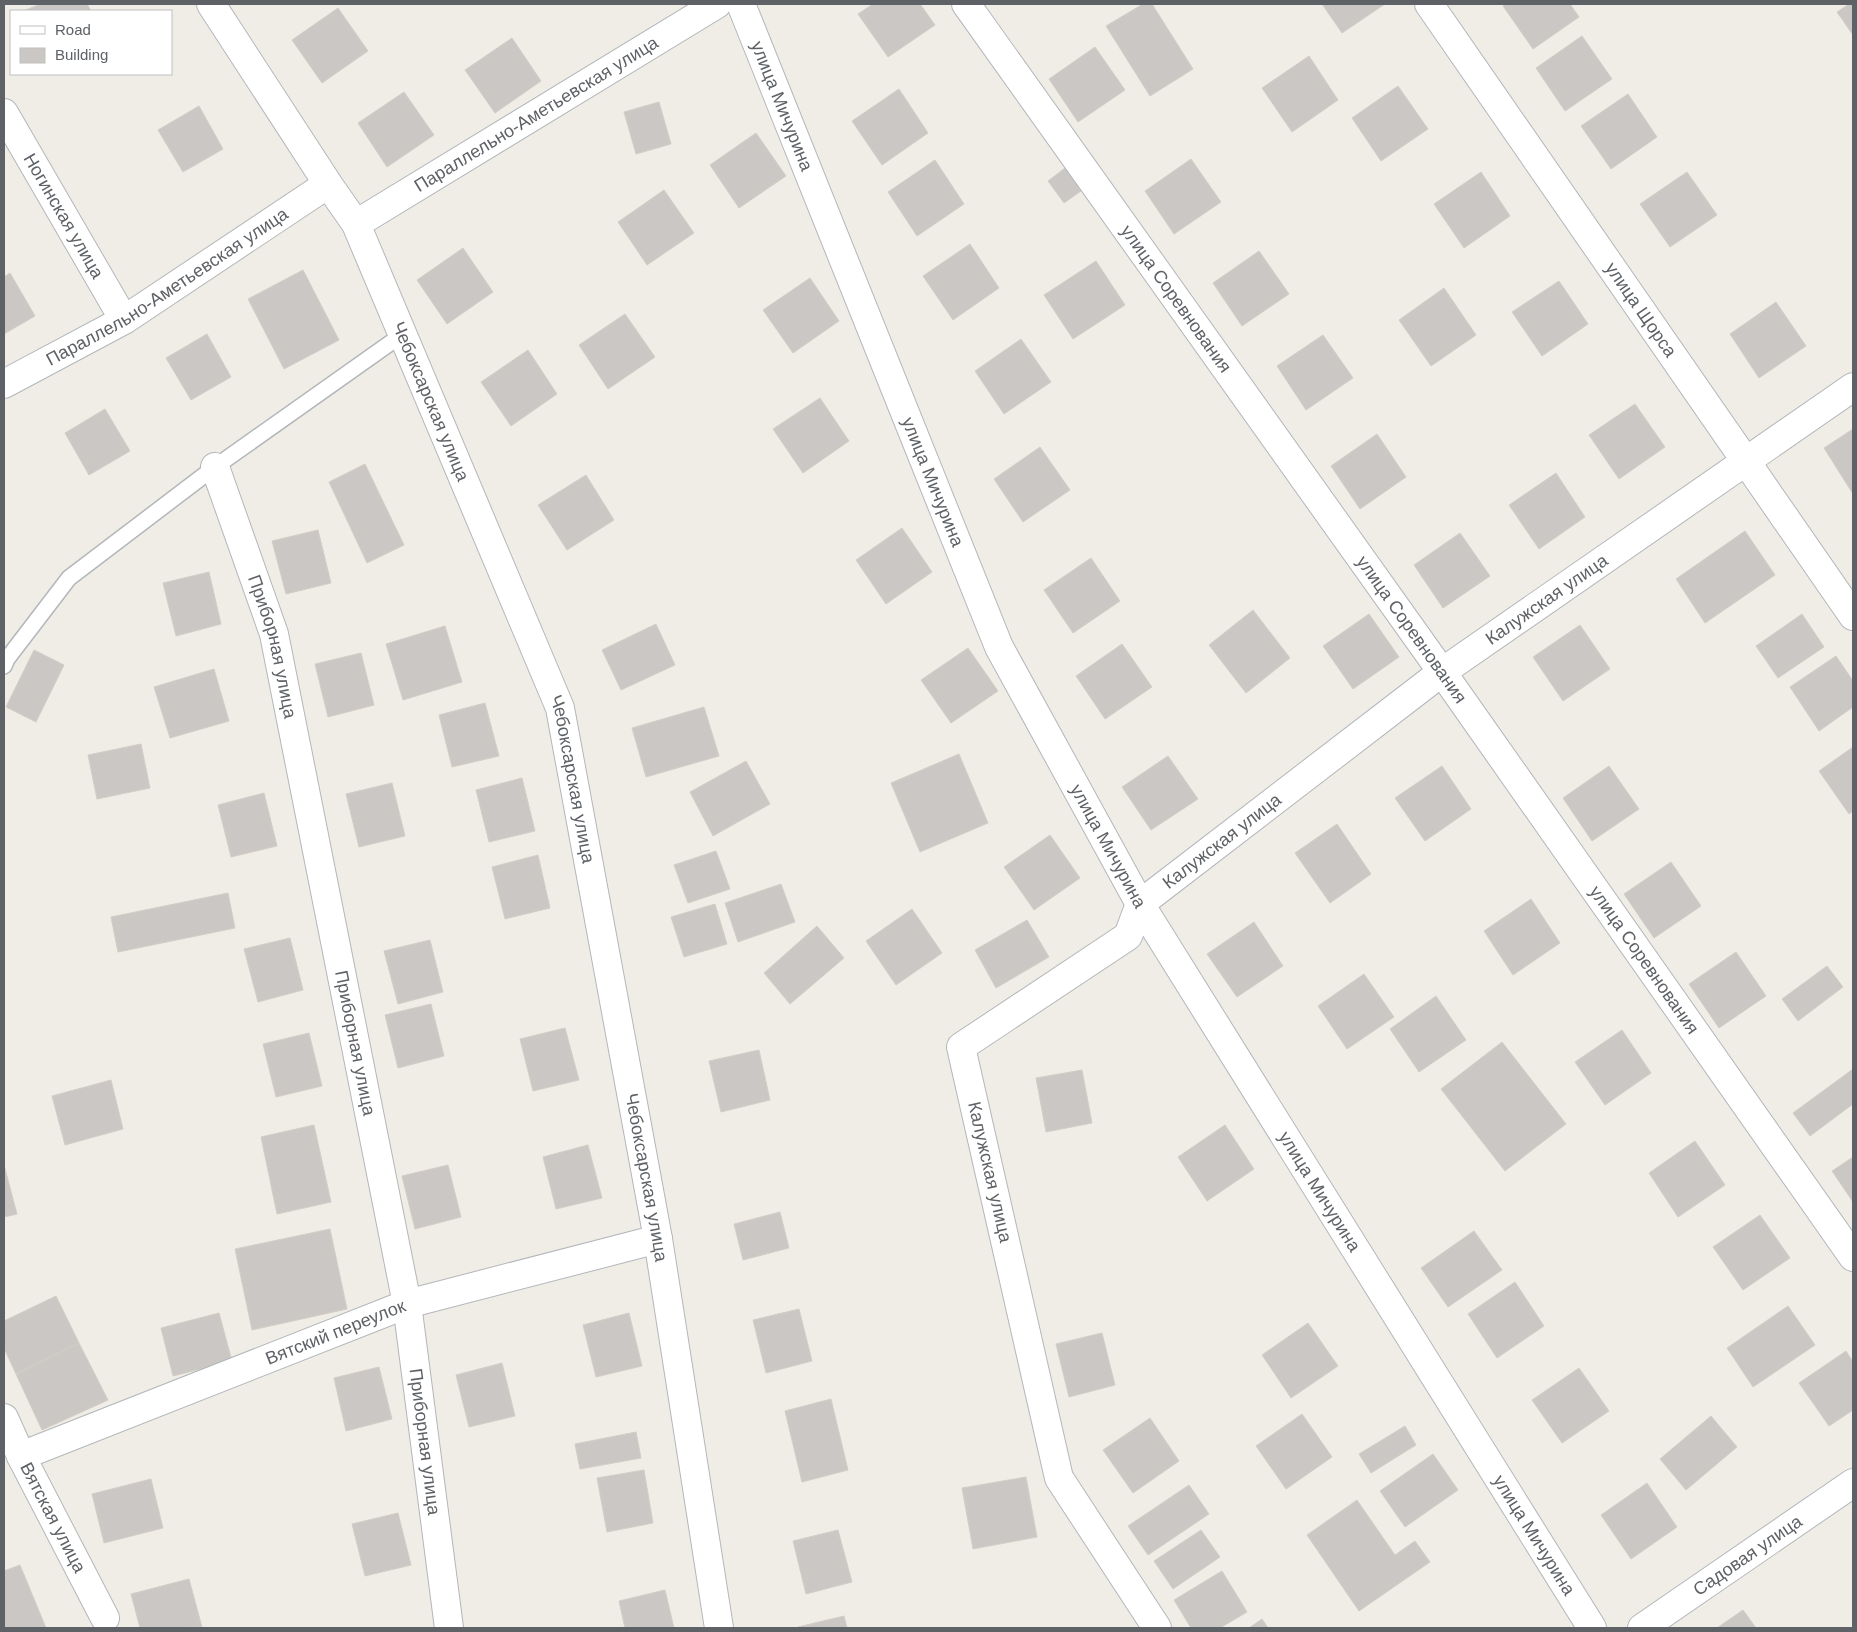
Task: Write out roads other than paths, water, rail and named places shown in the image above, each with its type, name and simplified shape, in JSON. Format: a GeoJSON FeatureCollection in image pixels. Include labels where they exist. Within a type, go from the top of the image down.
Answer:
{"type":"FeatureCollection","features":[{"type":"Feature","properties":{"kind":"street","name":"Чебоксарская улица"},"geometry":{"type":"LineString","coordinates":[[211,4],[356,224],[560,708],[658,1239],[719,1628]]}},
{"type":"Feature","properties":{"kind":"street","name":"Параллельно-Аметьевская улица"},"geometry":{"type":"LineString","coordinates":[[356,224],[717,4]]}},
{"type":"Feature","properties":{"kind":"street","name":"улица Мичурина"},"geometry":{"type":"LineString","coordinates":[[741,4],[999,646],[1140,904],[1592,1628]]}},
{"type":"Feature","properties":{"kind":"street","name":"улица Соревнования"},"geometry":{"type":"LineString","coordinates":[[966,4],[1442,672],[1853,1257]]}},
{"type":"Feature","properties":{"kind":"street","name":"улица Щорса"},"geometry":{"type":"LineString","coordinates":[[1429,4],[1853,616]]}},
{"type":"Feature","properties":{"kind":"street","name":"Ногинская улица"},"geometry":{"type":"LineString","coordinates":[[4,113],[124,320]]}},
{"type":"Feature","properties":{"kind":"street","name":"Параллельно-Аметьевская улица"},"geometry":{"type":"LineString","coordinates":[[4,384],[124,320],[328,184]]}},
{"type":"Feature","properties":{"kind":"street","name":"Калужская улица"},"geometry":{"type":"LineString","coordinates":[[1157,1628],[1060,1478],[961,1047],[1128,936],[1140,904],[1442,672],[1853,387]]}},
{"type":"Feature","properties":{"kind":"street","name":"Приборная улица"},"geometry":{"type":"LineString","coordinates":[[215,467],[274,634],[407,1304],[449,1628]]}},
{"type":"Feature","properties":{"kind":"street","name":"Вятский переулок"},"geometry":{"type":"LineString","coordinates":[[21,1456],[407,1304],[658,1239]]}},
{"type":"Feature","properties":{"kind":"street","name":"Вятская улица"},"geometry":{"type":"LineString","coordinates":[[4,1418],[21,1456],[105,1618]]}},
{"type":"Feature","properties":{"kind":"street","name":"Садовая улица"},"geometry":{"type":"LineString","coordinates":[[1642,1628],[1853,1483]]}},
{"type":"Feature","properties":{"kind":"lane"},"geometry":{"type":"LineString","coordinates":[[4,666],[7,659],[69,578],[215,467],[403,334]]}}]}
